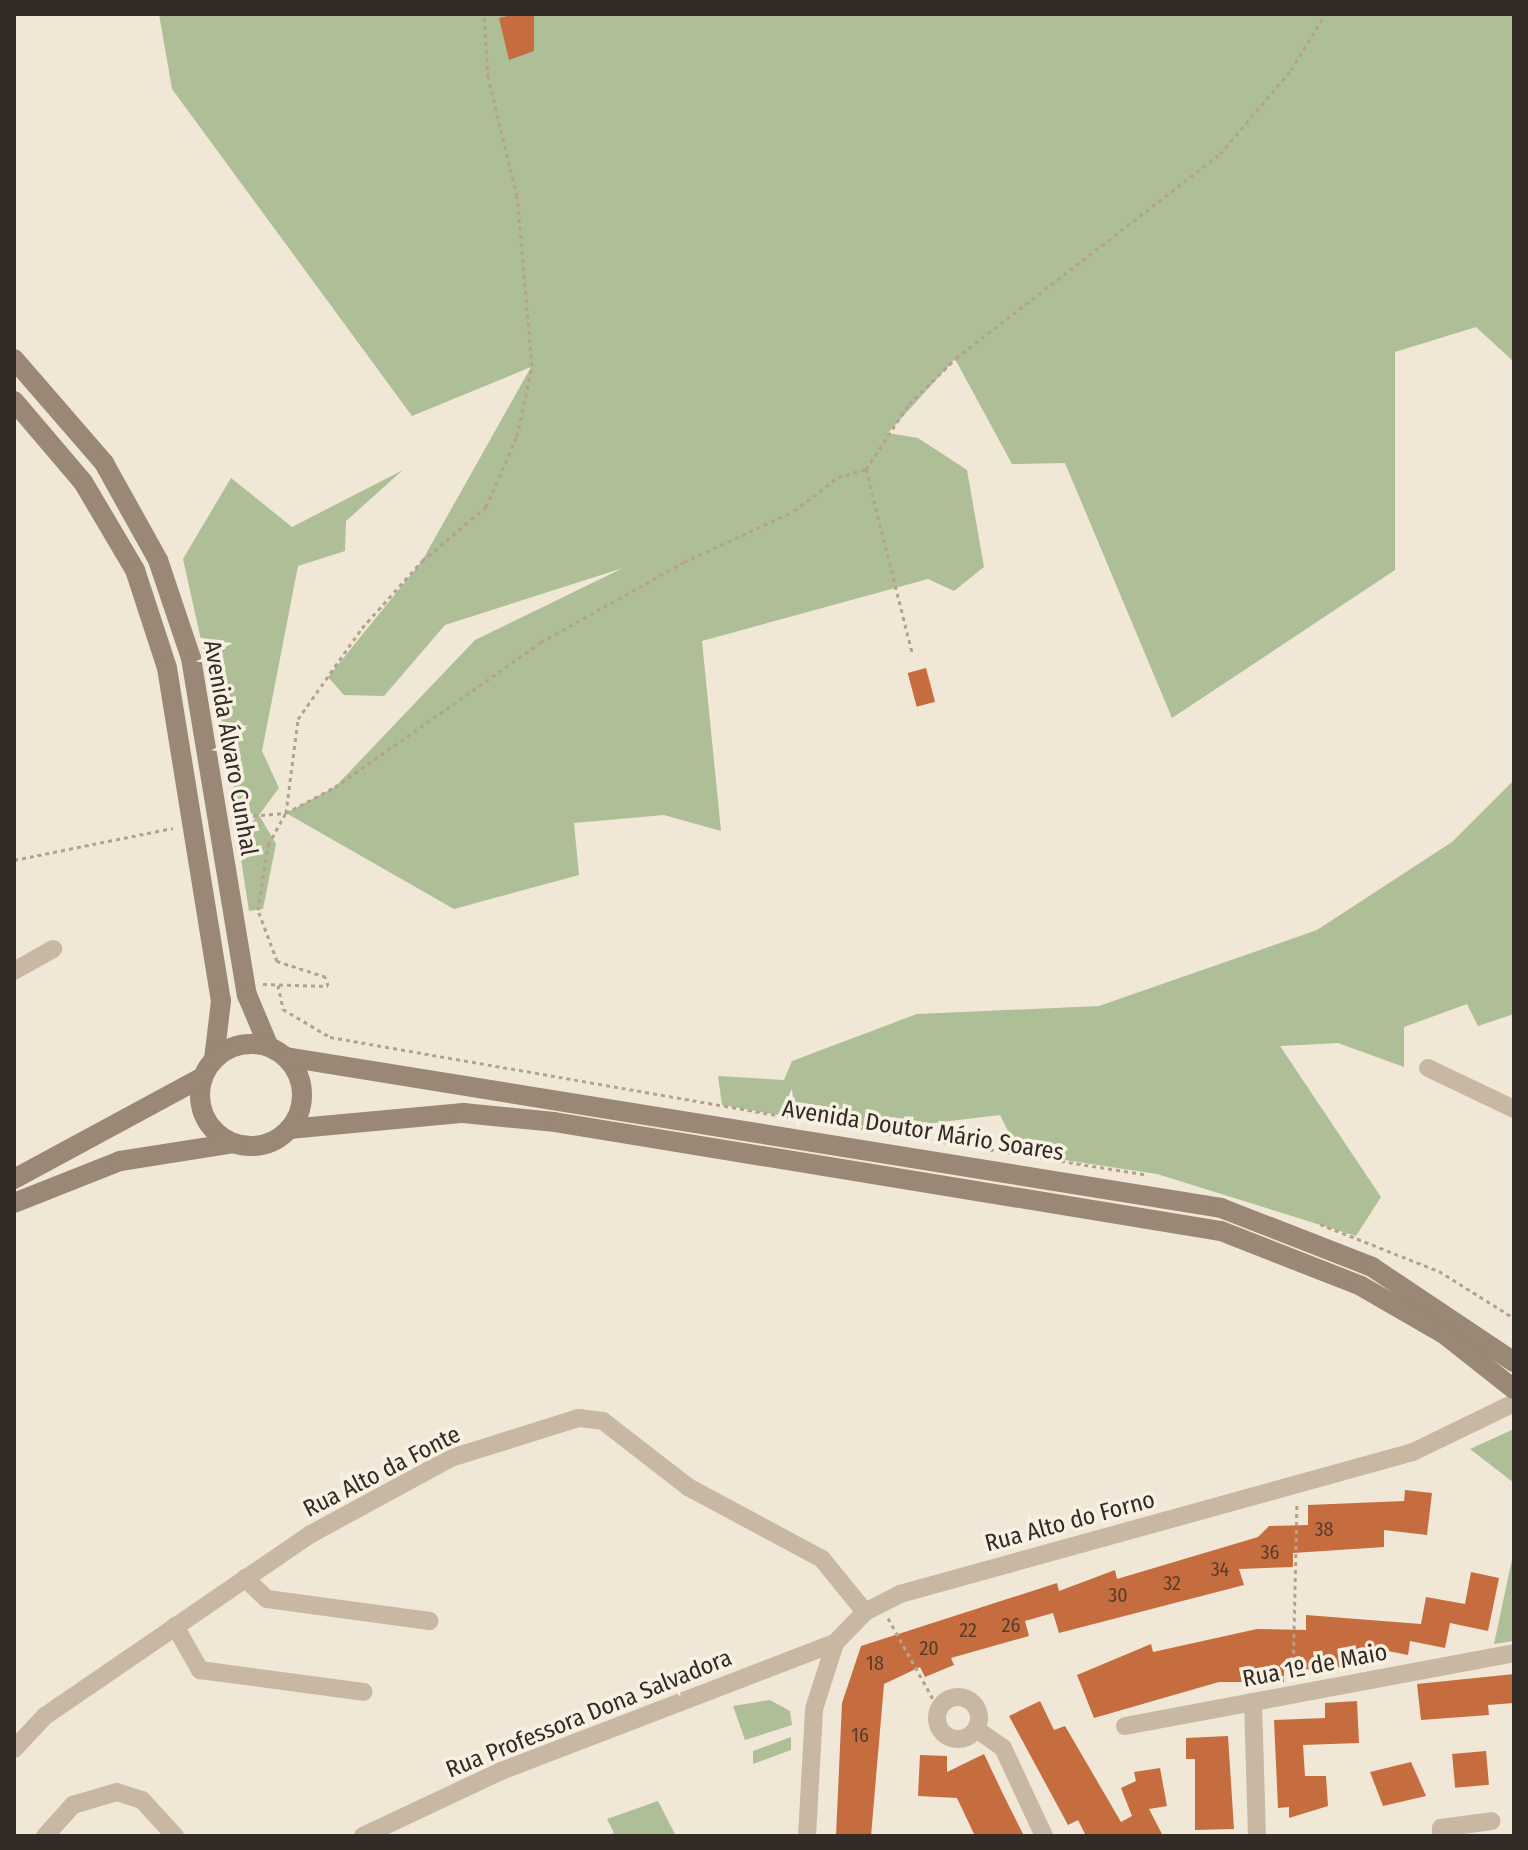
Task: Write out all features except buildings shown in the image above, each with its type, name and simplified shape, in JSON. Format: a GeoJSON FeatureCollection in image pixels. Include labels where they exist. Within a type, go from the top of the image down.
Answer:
{"type":"FeatureCollection","features":[{"type":"Feature","properties":{"kind":"main road","name":"Avenida Álvaro Cunhal"},"geometry":{"type":"LineString","coordinates":[[14,359],[104,463],[158,560],[191,658],[247,995],[278,1052]]}},
{"type":"Feature","properties":{"kind":"main road","name":"Avenida Álvaro Cunhal"},"geometry":{"type":"LineString","coordinates":[[14,401],[83,482],[135,570],[167,668],[221,1001],[209,1068]]}},
{"type":"Feature","properties":{"kind":"main road"},"geometry":{"type":"LineString","coordinates":[[14,1179],[209,1068],[240,1046],[278,1052],[303,1093],[289,1129],[273,1141],[234,1143],[120,1161],[14,1203]]}},
{"type":"Feature","properties":{"kind":"main road","name":"Avenida Doutor Mário Soares"},"geometry":{"type":"LineString","coordinates":[[278,1052],[1221,1208],[1372,1267],[1514,1362]]}},
{"type":"Feature","properties":{"kind":"main road"},"geometry":{"type":"LineString","coordinates":[[209,1068],[205,1116],[234,1143]]}},
{"type":"Feature","properties":{"kind":"main road","name":"Avenida Doutor Mário Soares"},"geometry":{"type":"LineString","coordinates":[[289,1129],[463,1113],[554,1122],[1221,1231],[1361,1286],[1444,1334],[1514,1389]]}},
{"type":"Feature","properties":{"kind":"street"},"geometry":{"type":"LineString","coordinates":[[14,971],[53,949]]}},
{"type":"Feature","properties":{"kind":"street"},"geometry":{"type":"LineString","coordinates":[[1428,1068],[1514,1109]]}},
{"type":"Feature","properties":{"kind":"street","name":"Rua Alto do Forno"},"geometry":{"type":"LineString","coordinates":[[872,1608],[1298,1485],[1471,1429],[1514,1403]]}},
{"type":"Feature","properties":{"kind":"street","name":"Rua Alto da Fonte"},"geometry":{"type":"LineString","coordinates":[[14,1749],[45,1716],[245,1578],[451,1458],[579,1418],[603,1421],[688,1487],[822,1559],[872,1608]]}},
{"type":"Feature","properties":{"kind":"street"},"geometry":{"type":"LineString","coordinates":[[245,1578],[267,1599],[430,1621]]}},
{"type":"Feature","properties":{"kind":"street"},"geometry":{"type":"LineString","coordinates":[[807,1836],[814,1709],[835,1643],[872,1608]]}},
{"type":"Feature","properties":{"kind":"street"},"geometry":{"type":"LineString","coordinates":[[175,1626],[200,1670],[364,1692]]}},
{"type":"Feature","properties":{"kind":"street","name":"Rua Professora Dona Salvadora"},"geometry":{"type":"LineString","coordinates":[[363,1836],[501,1771],[835,1643]]}},
{"type":"Feature","properties":{"kind":"street","name":"Rua 1º de Maio"},"geometry":{"type":"LineString","coordinates":[[1125,1726],[1514,1653]]}},
{"type":"Feature","properties":{"kind":"street"},"geometry":{"type":"LineString","coordinates":[[954,1697],[968,1699],[979,1715],[976,1729],[950,1738],[939,1729],[938,1708],[954,1697]]}},
{"type":"Feature","properties":{"kind":"street"},"geometry":{"type":"LineString","coordinates":[[1253,1702],[1257,1836]]}},
{"type":"Feature","properties":{"kind":"street"},"geometry":{"type":"LineString","coordinates":[[976,1729],[1003,1748],[1044,1836]]}},
{"type":"Feature","properties":{"kind":"street"},"geometry":{"type":"LineString","coordinates":[[45,1836],[73,1805],[117,1792],[142,1800],[175,1836]]}},
{"type":"Feature","properties":{"kind":"street"},"geometry":{"type":"LineString","coordinates":[[1441,1836],[1441,1828],[1492,1821]]}},
{"type":"Feature","properties":{"kind":"path"},"geometry":{"type":"LineString","coordinates":[[253,983],[328,986],[326,977],[277,961],[261,932],[258,886],[268,845],[286,813],[298,719],[362,628],[422,561],[486,507],[517,436],[532,366],[517,196],[488,77],[484,14]]}},
{"type":"Feature","properties":{"kind":"path"},"geometry":{"type":"LineString","coordinates":[[234,817],[286,813],[335,787],[541,642],[794,511],[838,477],[866,469],[909,404],[956,358],[1220,154],[1291,70],[1325,14]]}},
{"type":"Feature","properties":{"kind":"path"},"geometry":{"type":"LineString","coordinates":[[866,469],[912,652]]}},
{"type":"Feature","properties":{"kind":"path"},"geometry":{"type":"LineString","coordinates":[[14,860],[173,828]]}},
{"type":"Feature","properties":{"kind":"path"},"geometry":{"type":"LineString","coordinates":[[1292,1694],[1298,1485]]}},
{"type":"Feature","properties":{"kind":"path"},"geometry":{"type":"LineString","coordinates":[[872,1608],[938,1708]]}},
{"type":"Feature","properties":{"kind":"green space"},"geometry":{"type":"Polygon","coordinates":[[[159,14],[1514,14],[1514,362],[1476,327],[1395,352],[1395,570],[1172,718],[1065,463],[1012,464],[955,359],[888,433],[918,438],[967,470],[984,567],[954,591],[928,579],[702,641],[721,831],[664,815],[574,823],[579,875],[454,909],[286,813],[335,787],[475,640],[623,568],[445,625],[384,696],[344,695],[328,677],[422,561],[531,367],[412,416],[172,89],[159,14]]]}},
{"type":"Feature","properties":{"kind":"green space"},"geometry":{"type":"Polygon","coordinates":[[[403,470],[346,521],[345,551],[298,566],[262,751],[279,788],[259,815],[276,844],[263,909],[249,911],[239,846],[256,816],[238,806],[183,559],[231,478],[292,527],[403,470]]]}},
{"type":"Feature","properties":{"kind":"green space"},"geometry":{"type":"Polygon","coordinates":[[[1514,780],[1514,1014],[1478,1026],[1467,1004],[1404,1027],[1404,1067],[1338,1043],[1280,1046],[1381,1197],[1356,1236],[1157,1174],[1019,1153],[1000,1115],[868,1131],[722,1105],[718,1076],[784,1080],[792,1061],[917,1014],[1099,1006],[1317,930],[1452,842],[1514,780]]]}},
{"type":"Feature","properties":{"kind":"green space"},"geometry":{"type":"Polygon","coordinates":[[[1514,1429],[1514,1483],[1470,1449],[1514,1429]]]}},
{"type":"Feature","properties":{"kind":"green space"},"geometry":{"type":"Polygon","coordinates":[[[1514,1550],[1514,1641],[1494,1644],[1514,1550]]]}},
{"type":"Feature","properties":{"kind":"green space"},"geometry":{"type":"Polygon","coordinates":[[[770,1700],[790,1711],[792,1725],[745,1740],[733,1706],[770,1700]]]}},
{"type":"Feature","properties":{"kind":"green space"},"geometry":{"type":"Polygon","coordinates":[[[791,1737],[791,1750],[753,1764],[753,1751],[791,1737]]]}},
{"type":"Feature","properties":{"kind":"green space"},"geometry":{"type":"Polygon","coordinates":[[[658,1801],[676,1836],[606,1836],[614,1833],[607,1819],[658,1801]]]}}]}
